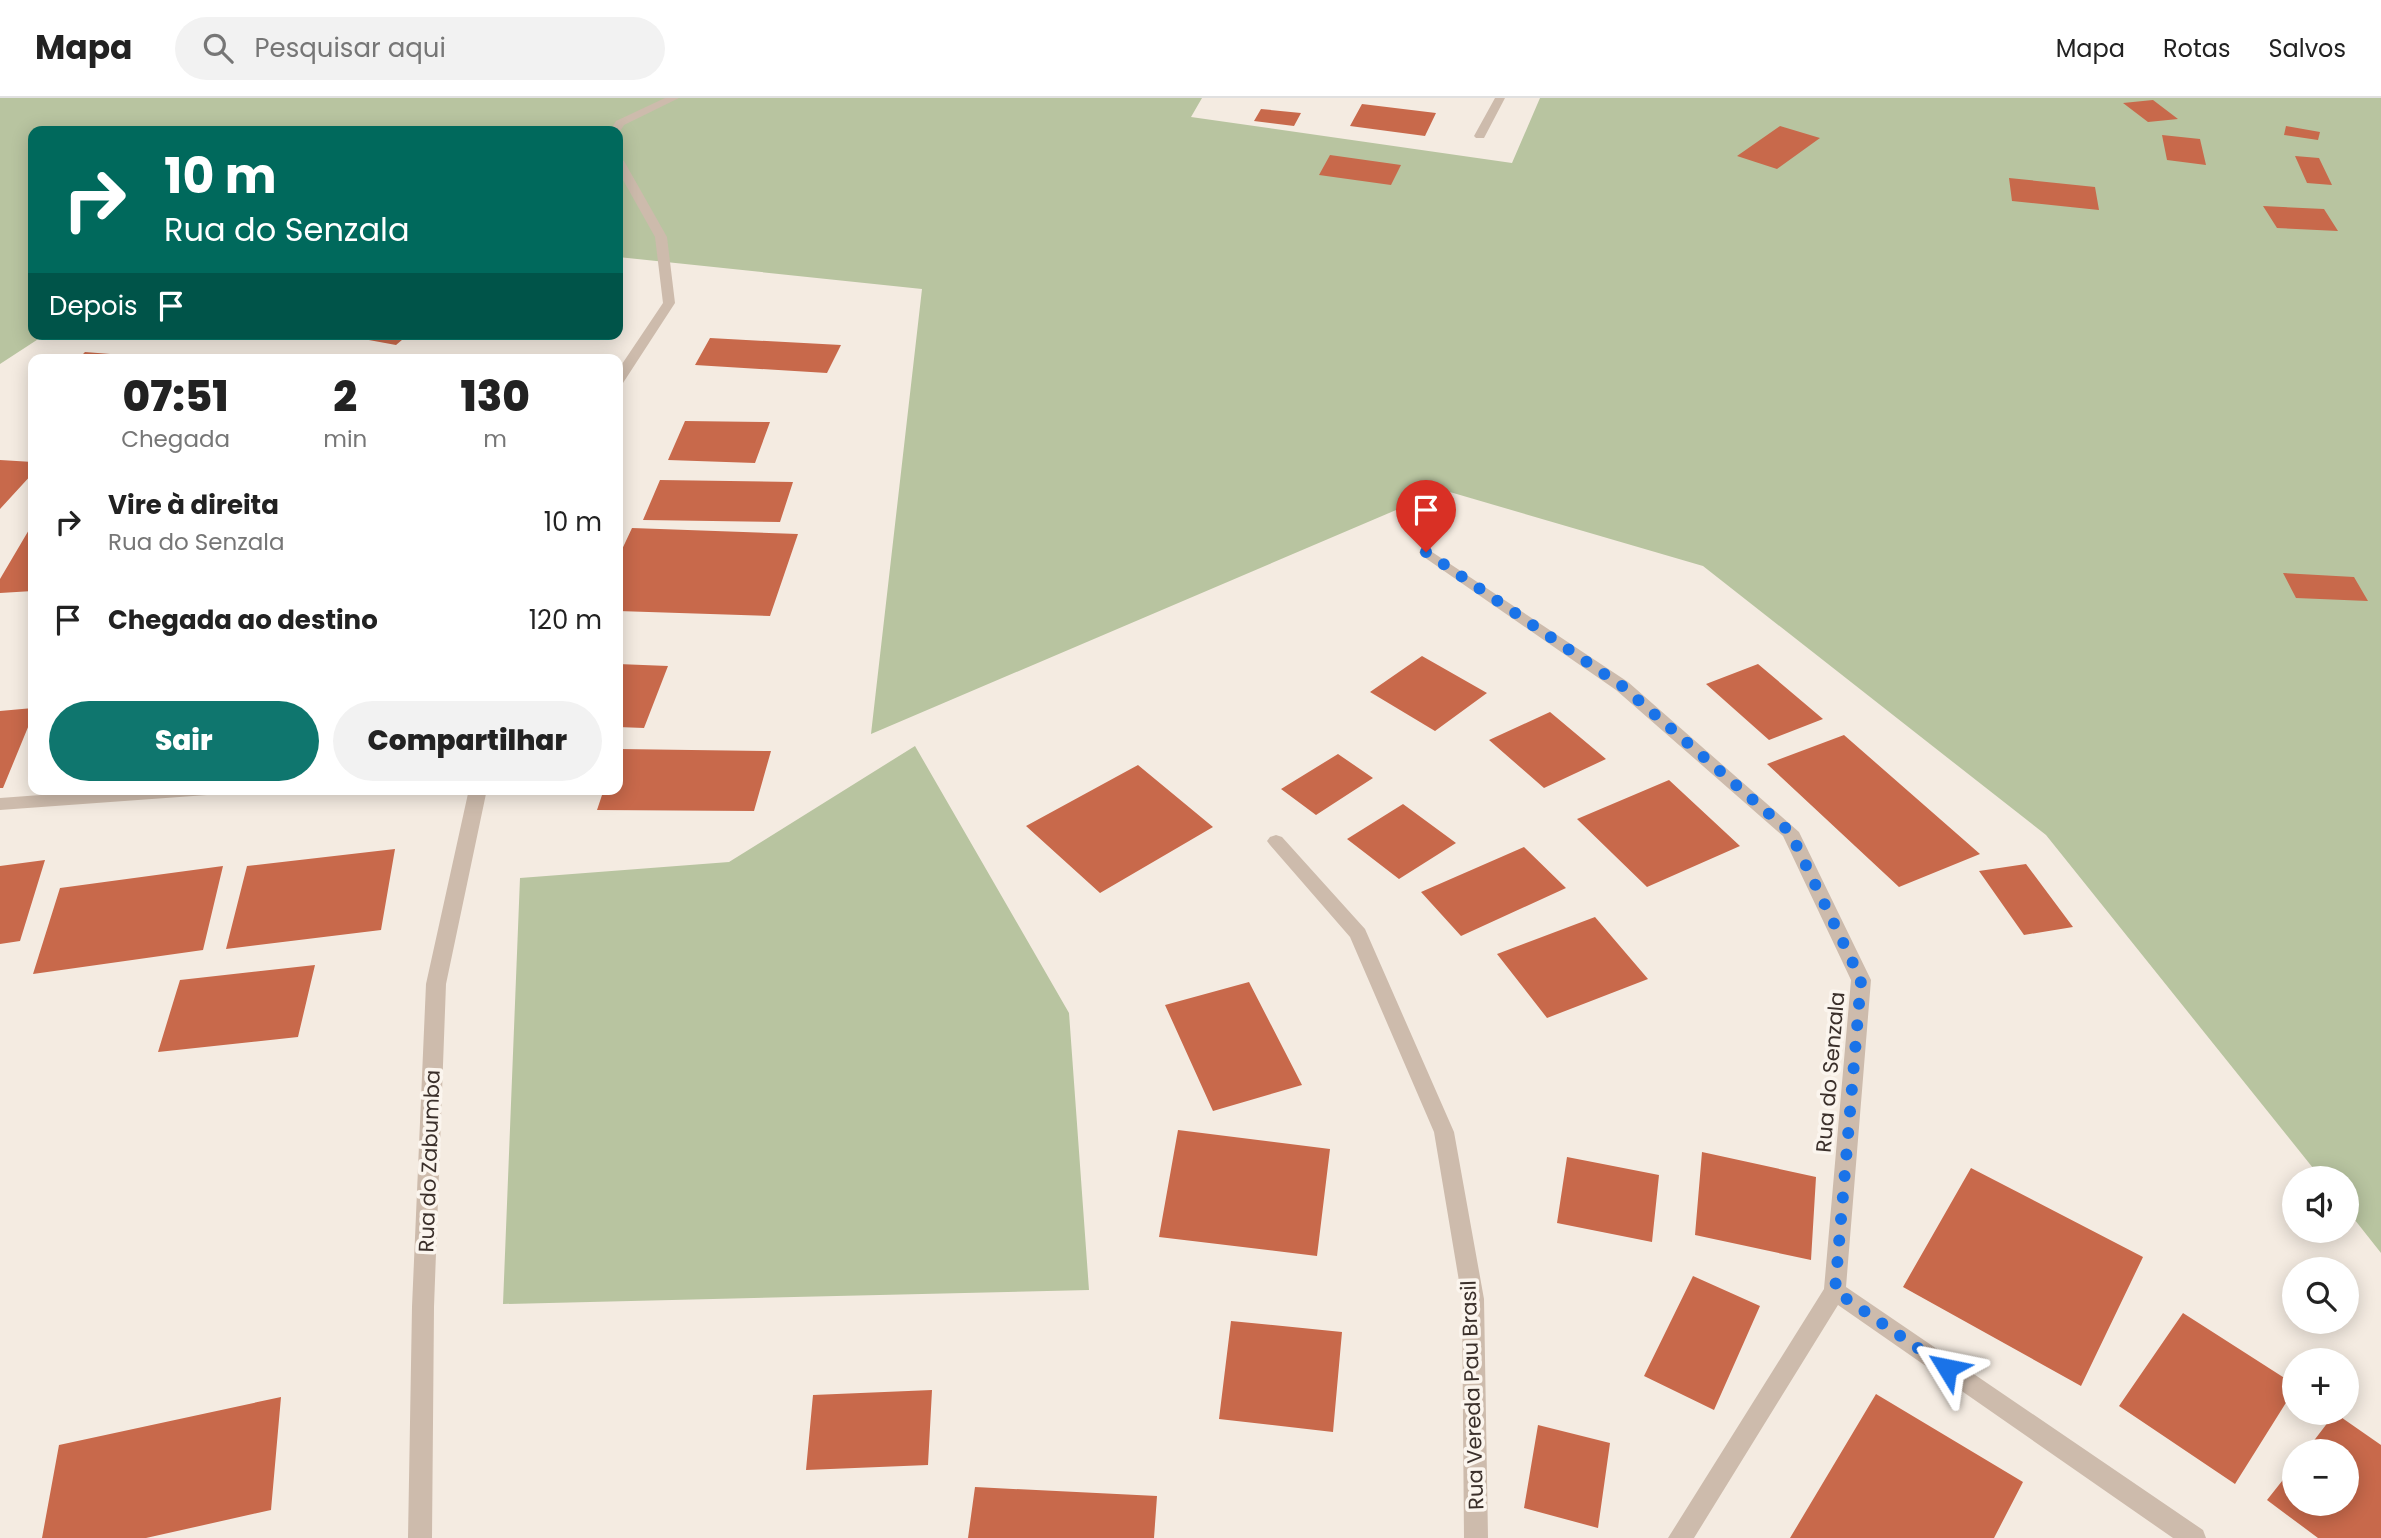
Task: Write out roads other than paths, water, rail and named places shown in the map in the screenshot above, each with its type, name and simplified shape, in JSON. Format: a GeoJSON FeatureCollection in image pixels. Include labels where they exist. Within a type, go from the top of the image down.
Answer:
{"type":"FeatureCollection","features":[{"type":"Feature","properties":{"kind":"street"},"geometry":{"type":"LineString","coordinates":[[618,126],[674,98]]}},
{"type":"Feature","properties":{"kind":"street"},"geometry":{"type":"LineString","coordinates":[[1480,136],[1500,98]]}},
{"type":"Feature","properties":{"kind":"street"},"geometry":{"type":"LineString","coordinates":[[623,170],[661,237],[669,303],[623,372]]}},
{"type":"Feature","properties":{"kind":"street","name":"Rua do Senzala"},"geometry":{"type":"LineString","coordinates":[[1426,552],[1622,686],[1790,832],[1861,980],[1835,1291],[1680,1538]]}},
{"type":"Feature","properties":{"kind":"street"},"geometry":{"type":"LineString","coordinates":[[0,804],[74,795]]}},
{"type":"Feature","properties":{"kind":"street","name":"Rua do Zabumba"},"geometry":{"type":"LineString","coordinates":[[420,1538],[423,1307],[436,985],[477,795]]}},
{"type":"Feature","properties":{"kind":"street","name":"Rua Vereda Pau Brasil"},"geometry":{"type":"LineString","coordinates":[[1276,841],[1358,934],[1444,1132],[1473,1298],[1476,1538]]}},
{"type":"Feature","properties":{"kind":"street"},"geometry":{"type":"LineString","coordinates":[[1835,1291],[2194,1538]]}}]}
